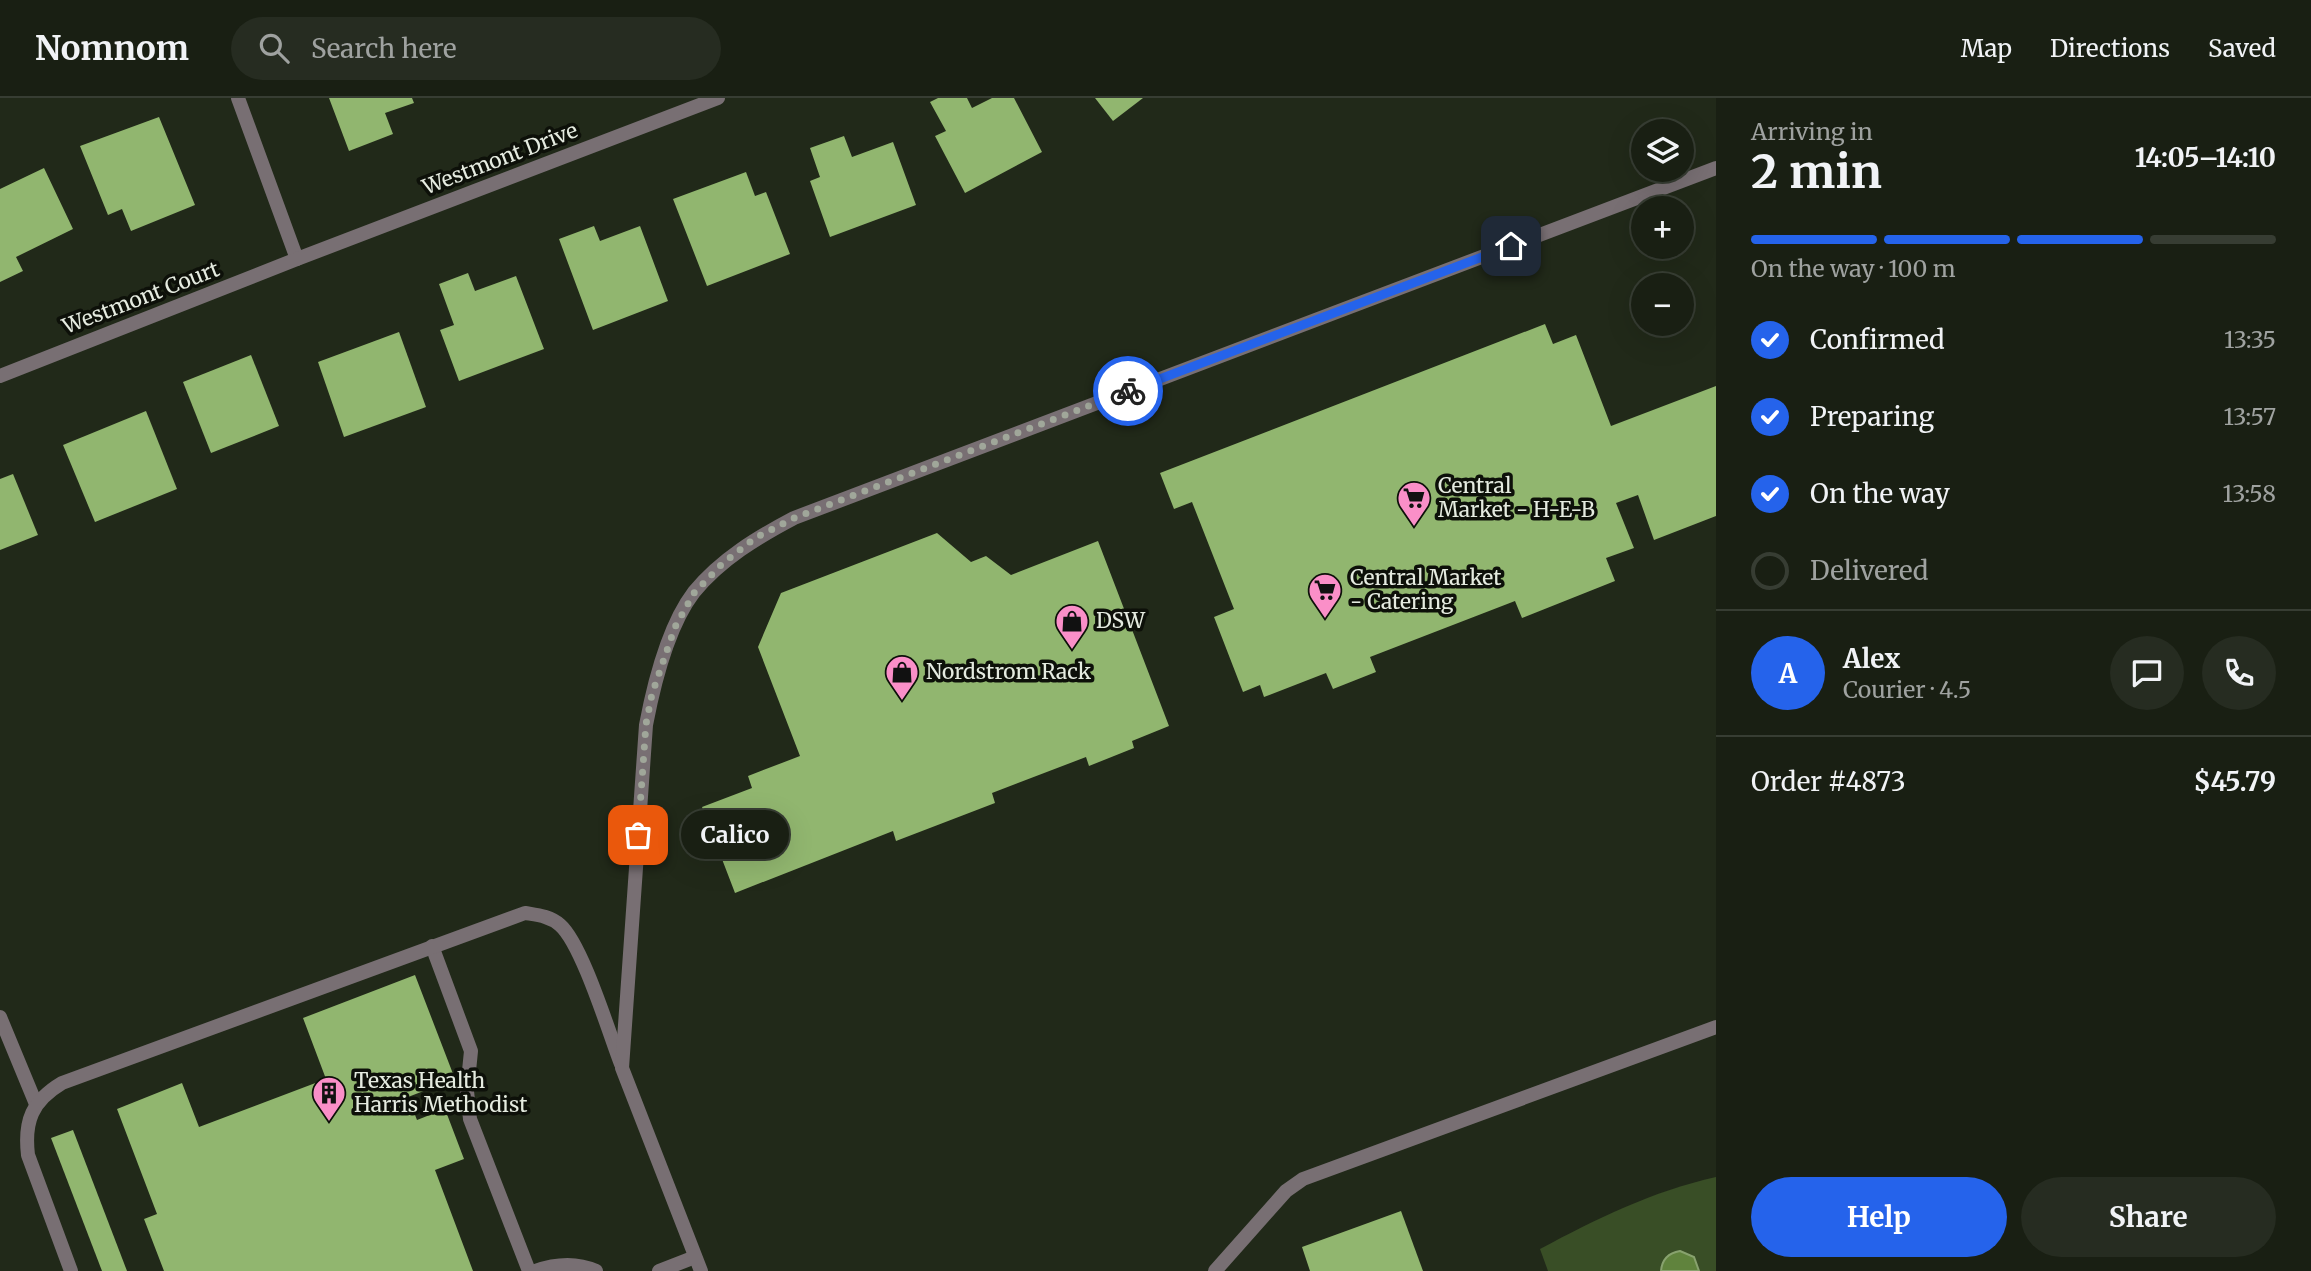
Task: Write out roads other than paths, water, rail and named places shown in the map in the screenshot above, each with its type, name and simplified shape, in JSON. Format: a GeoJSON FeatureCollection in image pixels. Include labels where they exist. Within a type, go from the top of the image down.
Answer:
{"type":"FeatureCollection","features":[{"type":"Feature","properties":{"kind":"street"},"geometry":{"type":"LineString","coordinates":[[238,98],[297,259]]}},
{"type":"Feature","properties":{"kind":"street","name":"Westmont Drive"},"geometry":{"type":"LineString","coordinates":[[297,259],[718,98]]}},
{"type":"Feature","properties":{"kind":"street"},"geometry":{"type":"LineString","coordinates":[[622,1068],[646,724],[652,694],[675,627],[694,593],[722,564],[755,538],[794,518],[1716,168]]}},
{"type":"Feature","properties":{"kind":"street","name":"Westmont Court"},"geometry":{"type":"LineString","coordinates":[[0,376],[297,259]]}},
{"type":"Feature","properties":{"kind":"street"},"geometry":{"type":"LineString","coordinates":[[71,1271],[28,1155],[26,1138],[36,1104],[47,1092],[62,1083],[525,913],[544,915],[560,924],[571,938],[701,1271]]}},
{"type":"Feature","properties":{"kind":"street"},"geometry":{"type":"LineString","coordinates":[[432,946],[471,1051],[467,1091],[470,1119],[529,1271]]}},
{"type":"Feature","properties":{"kind":"street"},"geometry":{"type":"LineString","coordinates":[[0,1017],[36,1104]]}},
{"type":"Feature","properties":{"kind":"street"},"geometry":{"type":"LineString","coordinates":[[1214,1271],[1286,1191],[1303,1179],[1716,1027]]}},
{"type":"Feature","properties":{"kind":"street"},"geometry":{"type":"LineString","coordinates":[[659,1271],[695,1256]]}},
{"type":"Feature","properties":{"kind":"street"},"geometry":{"type":"LineString","coordinates":[[534,1271],[569,1265],[585,1266],[596,1271]]}},
{"type":"Feature","properties":{"kind":"place","name":"Central Market - H-E-B"},"geometry":{"type":"Point","coordinates":[1414,528]}},
{"type":"Feature","properties":{"kind":"place","name":"Central Market - Catering"},"geometry":{"type":"Point","coordinates":[1325,620]}},
{"type":"Feature","properties":{"kind":"place","name":"DSW"},"geometry":{"type":"Point","coordinates":[1072,651]}},
{"type":"Feature","properties":{"kind":"place","name":"Nordstrom Rack"},"geometry":{"type":"Point","coordinates":[902,702]}},
{"type":"Feature","properties":{"kind":"place","name":"Calico"},"geometry":{"type":"Point","coordinates":[638,835]}},
{"type":"Feature","properties":{"kind":"place","name":"Texas Health Harris Methodist"},"geometry":{"type":"Point","coordinates":[329,1123]}}]}
